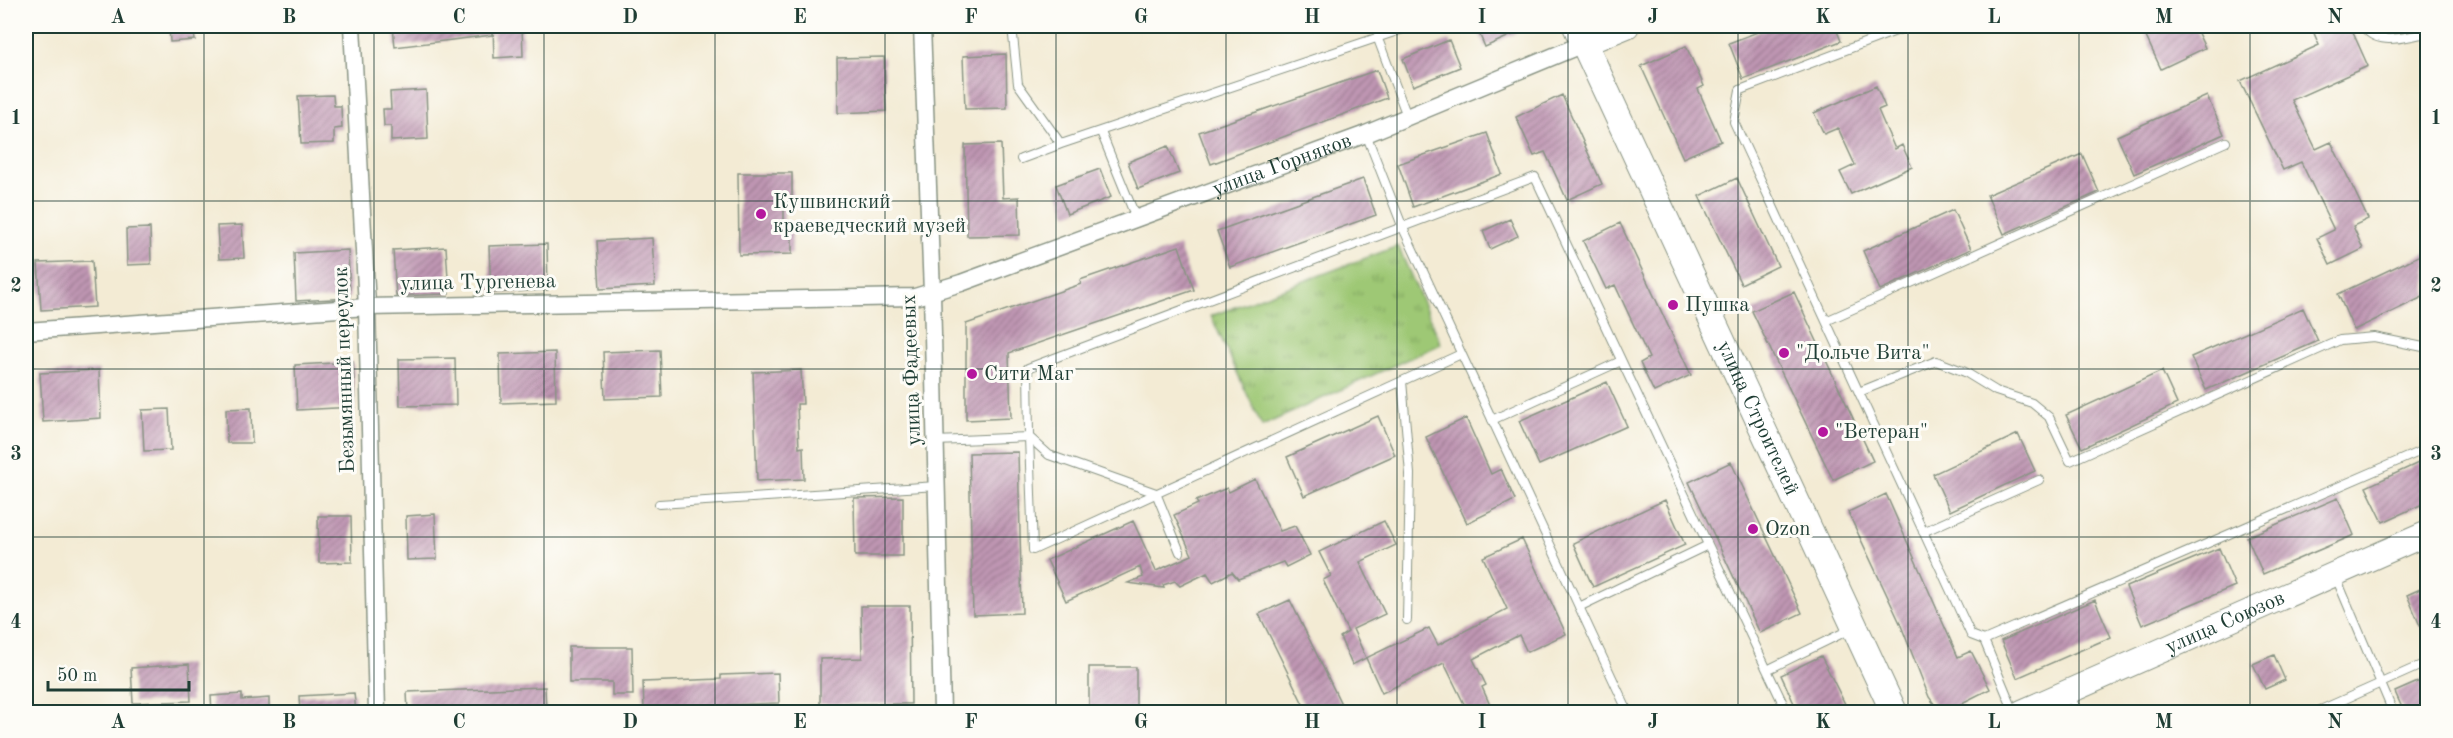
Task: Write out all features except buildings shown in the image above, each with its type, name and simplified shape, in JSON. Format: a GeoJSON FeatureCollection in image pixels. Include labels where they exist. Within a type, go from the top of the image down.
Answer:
{"type":"FeatureCollection","features":[{"type":"Feature","properties":{"kind":"main road","name":"улица Строителей"},"geometry":{"type":"LineString","coordinates":[[1580,34],[1894,712]]}},
{"type":"Feature","properties":{"kind":"street","name":"Безымянный переулок"},"geometry":{"type":"LineString","coordinates":[[352,26],[367,308],[377,712]]}},
{"type":"Feature","properties":{"kind":"street","name":"улица Фадеевых"},"geometry":{"type":"LineString","coordinates":[[922,26],[932,293],[942,712]]}},
{"type":"Feature","properties":{"kind":"street","name":"улица Горняков"},"geometry":{"type":"LineString","coordinates":[[932,293],[1366,134],[1580,34],[1627,26]]}},
{"type":"Feature","properties":{"kind":"street","name":"улица Тургенева"},"geometry":{"type":"LineString","coordinates":[[26,331],[367,308],[904,297],[932,293]]}},
{"type":"Feature","properties":{"kind":"street","name":"улица Союзов"},"geometry":{"type":"LineString","coordinates":[[2022,712],[2073,702],[2335,573],[2427,532]]}},
{"type":"Feature","properties":{"kind":"lane"},"geometry":{"type":"LineString","coordinates":[[998,26],[1012,27],[1018,84],[1061,144]]}},
{"type":"Feature","properties":{"kind":"lane"},"geometry":{"type":"LineString","coordinates":[[1021,159],[1412,26]]}},
{"type":"Feature","properties":{"kind":"lane"},"geometry":{"type":"LineString","coordinates":[[1909,26],[1740,90],[1734,122],[1971,635],[1984,640],[2427,448]]}},
{"type":"Feature","properties":{"kind":"lane"},"geometry":{"type":"LineString","coordinates":[[2363,26],[2377,38],[2390,40],[2427,33]]}},
{"type":"Feature","properties":{"kind":"lane"},"geometry":{"type":"LineString","coordinates":[[1378,39],[1407,116]]}},
{"type":"Feature","properties":{"kind":"lane"},"geometry":{"type":"LineString","coordinates":[[1101,132],[1136,218]]}},
{"type":"Feature","properties":{"kind":"lane"},"geometry":{"type":"LineString","coordinates":[[1366,134],[1403,228],[1628,712]]}},
{"type":"Feature","properties":{"kind":"lane"},"geometry":{"type":"LineString","coordinates":[[1826,321],[2226,142]]}},
{"type":"Feature","properties":{"kind":"lane"},"geometry":{"type":"LineString","coordinates":[[1461,354],[1033,550],[1028,368],[1535,177],[1787,712]]}},
{"type":"Feature","properties":{"kind":"lane"},"geometry":{"type":"LineString","coordinates":[[1859,392],[1936,361],[1965,372],[1996,392],[2031,403],[2049,417],[2070,461],[2340,340],[2374,337],[2427,348]]}},
{"type":"Feature","properties":{"kind":"lane"},"geometry":{"type":"LineString","coordinates":[[1492,420],[1621,361]]}},
{"type":"Feature","properties":{"kind":"lane"},"geometry":{"type":"LineString","coordinates":[[1402,381],[1410,474],[1407,620]]}},
{"type":"Feature","properties":{"kind":"lane"},"geometry":{"type":"LineString","coordinates":[[936,441],[1029,437],[1049,455],[1156,494],[1180,552]]}},
{"type":"Feature","properties":{"kind":"lane"},"geometry":{"type":"LineString","coordinates":[[1923,532],[2039,480]]}},
{"type":"Feature","properties":{"kind":"lane"},"geometry":{"type":"LineString","coordinates":[[659,504],[937,486]]}},
{"type":"Feature","properties":{"kind":"lane"},"geometry":{"type":"LineString","coordinates":[[1579,607],[1708,545]]}},
{"type":"Feature","properties":{"kind":"lane"},"geometry":{"type":"LineString","coordinates":[[2335,573],[2393,712]]}},
{"type":"Feature","properties":{"kind":"lane"},"geometry":{"type":"LineString","coordinates":[[1767,670],[1854,628]]}},
{"type":"Feature","properties":{"kind":"lane"},"geometry":{"type":"LineString","coordinates":[[1984,640],[2014,712]]}},
{"type":"Feature","properties":{"kind":"lane"},"geometry":{"type":"LineString","coordinates":[[2316,712],[2427,662]]}},
{"type":"Feature","properties":{"kind":"green space"},"geometry":{"type":"Polygon","coordinates":[[[1398,246],[1441,344],[1262,426],[1211,316],[1398,246]]]}},
{"type":"Feature","properties":{"kind":"place","name":"Кушвинский краеведческий музей"},"geometry":{"type":"Point","coordinates":[761,214]}},
{"type":"Feature","properties":{"kind":"place","name":"Пушка"},"geometry":{"type":"Point","coordinates":[1673,305]}},
{"type":"Feature","properties":{"kind":"place","name":"\"Дольче Вита\""},"geometry":{"type":"Point","coordinates":[1784,353]}},
{"type":"Feature","properties":{"kind":"place","name":"Сити Маг"},"geometry":{"type":"Point","coordinates":[972,374]}},
{"type":"Feature","properties":{"kind":"place","name":"\"Ветеран\""},"geometry":{"type":"Point","coordinates":[1823,432]}},
{"type":"Feature","properties":{"kind":"place","name":"Ozon"},"geometry":{"type":"Point","coordinates":[1753,529]}}]}
